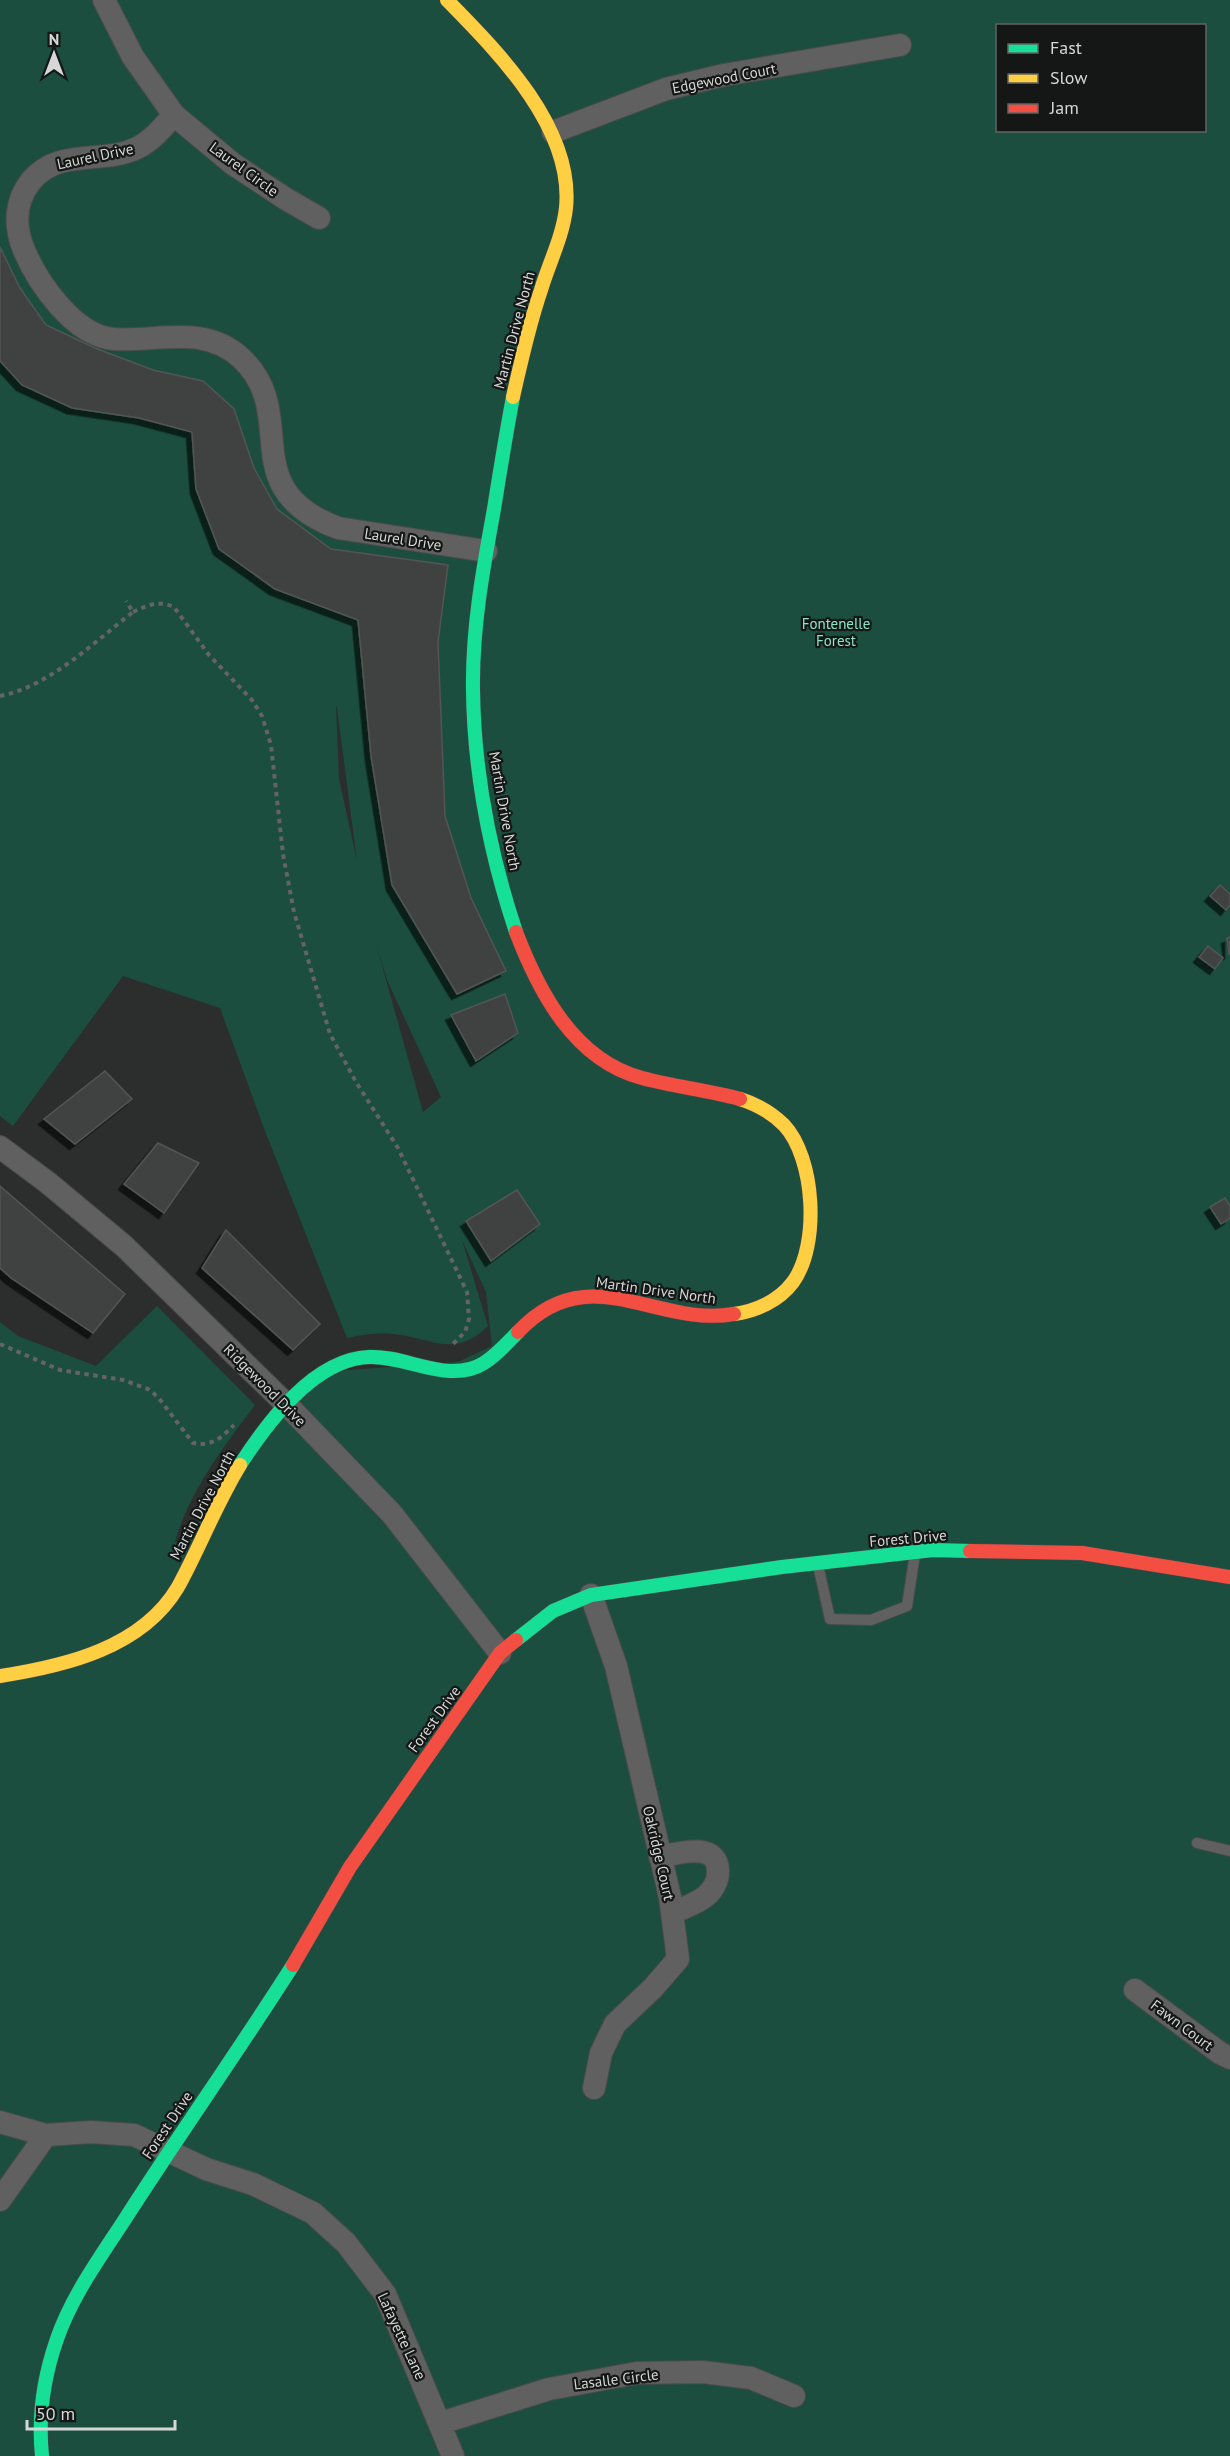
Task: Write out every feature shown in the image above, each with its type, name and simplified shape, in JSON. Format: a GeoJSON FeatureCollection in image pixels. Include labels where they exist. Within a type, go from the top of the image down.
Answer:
{"type":"FeatureCollection","features":[{"type":"Feature","properties":{"kind":"street"},"geometry":{"type":"LineString","coordinates":[[104,0],[133,57],[174,115]]}},
{"type":"Feature","properties":{"kind":"street","name":"Martin Drive North"},"geometry":{"type":"LineString","coordinates":[[0,1676],[49,1666],[106,1647],[133,1634],[167,1605],[230,1480],[255,1442],[287,1405],[328,1368],[349,1360],[370,1356],[393,1357],[441,1370],[459,1372],[477,1369],[541,1310],[561,1302],[585,1297],[627,1300],[710,1317],[746,1313],[776,1299],[788,1288],[804,1261],[809,1218],[806,1174],[795,1141],[786,1127],[759,1105],[740,1097],[639,1077],[610,1065],[584,1046],[564,1026],[547,999],[528,961],[508,909],[491,845],[477,757],[473,673],[476,625],[504,446],[524,348],[567,212],[567,189],[560,155],[552,132],[498,52],[447,0]]}},
{"type":"Feature","properties":{"kind":"street","name":"Edgewood Court"},"geometry":{"type":"LineString","coordinates":[[552,132],[666,89],[724,75],[771,69],[900,45]]}},
{"type":"Feature","properties":{"kind":"street","name":"Laurel Circle"},"geometry":{"type":"LineString","coordinates":[[174,115],[233,164],[319,218]]}},
{"type":"Feature","properties":{"kind":"street","name":"Laurel Drive"},"geometry":{"type":"LineString","coordinates":[[174,115],[153,137],[137,148],[58,162],[32,180],[22,193],[17,222],[20,240],[43,286],[58,305],[75,319],[91,331],[111,339],[161,336],[197,337],[213,341],[239,357],[250,368],[264,391],[268,404],[274,464],[282,487],[301,510],[319,521],[338,528],[486,551]]}},
{"type":"Feature","properties":{"kind":"street","name":"Ridgewood Drive"},"geometry":{"type":"LineString","coordinates":[[0,1147],[47,1182],[124,1246],[287,1405],[392,1514],[501,1653]]}},
{"type":"Feature","properties":{"kind":"street","name":"Forest Drive"},"geometry":{"type":"LineString","coordinates":[[42,2456],[40,2435],[45,2383],[57,2338],[83,2285],[169,2150],[279,1987],[350,1867],[501,1653],[553,1611],[591,1595],[782,1567],[916,1551],[1082,1553],[1230,1577]]}},
{"type":"Feature","properties":{"kind":"street","name":"Oakridge Court"},"geometry":{"type":"LineString","coordinates":[[591,1595],[616,1666],[672,1913],[678,1959],[653,1988],[615,2024],[601,2053],[594,2088]]}},
{"type":"Feature","properties":{"kind":"street"},"geometry":{"type":"LineString","coordinates":[[660,1857],[698,1851],[709,1854],[718,1866],[718,1879],[706,1896],[672,1913]]}},
{"type":"Feature","properties":{"kind":"street","name":"Fawn Court"},"geometry":{"type":"LineString","coordinates":[[1135,1990],[1230,2058]]}},
{"type":"Feature","properties":{"kind":"street","name":"Lafayette Lane"},"geometry":{"type":"LineString","coordinates":[[0,2122],[46,2135],[91,2132],[134,2134],[206,2169],[253,2184],[313,2213],[346,2243],[385,2294],[453,2456]]}},
{"type":"Feature","properties":{"kind":"street"},"geometry":{"type":"LineString","coordinates":[[0,2200],[46,2135]]}},
{"type":"Feature","properties":{"kind":"street","name":"Lasalle Circle"},"geometry":{"type":"LineString","coordinates":[[441,2423],[549,2389],[637,2373],[703,2373],[751,2378],[794,2396]]}},
{"type":"Feature","properties":{"kind":"lane"},"geometry":{"type":"LineString","coordinates":[[818,1564],[830,1619],[871,1620],[908,1606],[916,1551]]}},
{"type":"Feature","properties":{"kind":"lane"},"geometry":{"type":"LineString","coordinates":[[1197,1843],[1230,1851]]}},
{"type":"Feature","properties":{"kind":"path"},"geometry":{"type":"LineString","coordinates":[[126,601],[133,612]]}},
{"type":"Feature","properties":{"kind":"path"},"geometry":{"type":"LineString","coordinates":[[0,696],[22,690],[50,676],[133,612],[150,604],[166,603],[174,607],[209,655],[252,700],[262,716],[271,746],[283,854],[294,912],[330,1034],[356,1082],[398,1148],[467,1292],[470,1319],[465,1332],[448,1348]]}},
{"type":"Feature","properties":{"kind":"path"},"geometry":{"type":"LineString","coordinates":[[0,1344],[60,1370],[123,1380],[148,1389],[158,1397],[193,1443],[216,1442],[237,1422]]}},
{"type":"Feature","properties":{"kind":"green space","name":"Fontenelle Forest"},"geometry":{"type":"Polygon","coordinates":[[[0,0],[1230,0],[1230,2456],[0,2456],[0,1322],[18,1336],[96,1366],[157,1306],[255,1405],[198,1487],[175,1542],[184,1542],[308,1373],[458,1362],[492,1346],[486,1292],[462,1240],[488,1326],[465,1342],[453,1344],[442,1344],[387,1333],[347,1338],[265,1131],[220,1008],[123,976],[13,1126],[0,1116],[0,0]],[[336,706],[339,779],[357,861],[337,708],[336,706]],[[376,944],[423,1112],[441,1097],[387,980],[376,944]]]}},
{"type":"Feature","properties":{"kind":"building"},"geometry":{"type":"Polygon","coordinates":[[[0,247],[20,288],[46,325],[95,348],[153,370],[203,381],[234,409],[254,468],[277,509],[331,549],[448,565],[438,642],[445,816],[471,898],[506,971],[457,994],[392,885],[371,756],[358,620],[275,589],[219,549],[196,489],[192,432],[139,418],[72,408],[22,385],[0,361],[0,247]]]}},
{"type":"Feature","properties":{"kind":"building"},"geometry":{"type":"Polygon","coordinates":[[[1220,885],[1230,894],[1230,905],[1226,910],[1210,896],[1220,885]]]}},
{"type":"Feature","properties":{"kind":"building"},"geometry":{"type":"Polygon","coordinates":[[[1230,937],[1230,953],[1229,954],[1227,938],[1230,937]]]}},
{"type":"Feature","properties":{"kind":"building"},"geometry":{"type":"Polygon","coordinates":[[[1208,946],[1223,958],[1215,969],[1199,957],[1208,946]]]}},
{"type":"Feature","properties":{"kind":"building"},"geometry":{"type":"Polygon","coordinates":[[[505,994],[518,1033],[476,1061],[451,1015],[505,994]]]}},
{"type":"Feature","properties":{"kind":"building"},"geometry":{"type":"Polygon","coordinates":[[[105,1071],[132,1099],[75,1144],[44,1119],[105,1071]]]}},
{"type":"Feature","properties":{"kind":"building"},"geometry":{"type":"Polygon","coordinates":[[[158,1143],[199,1163],[164,1213],[124,1184],[158,1143]]]}},
{"type":"Feature","properties":{"kind":"building"},"geometry":{"type":"Polygon","coordinates":[[[0,1186],[125,1294],[93,1333],[11,1278],[0,1268],[0,1186]]]}},
{"type":"Feature","properties":{"kind":"building"},"geometry":{"type":"Polygon","coordinates":[[[517,1190],[540,1224],[491,1261],[466,1221],[517,1190]]]}},
{"type":"Feature","properties":{"kind":"building"},"geometry":{"type":"Polygon","coordinates":[[[1225,1198],[1230,1206],[1230,1218],[1221,1224],[1210,1207],[1225,1198]]]}},
{"type":"Feature","properties":{"kind":"building"},"geometry":{"type":"Polygon","coordinates":[[[226,1230],[320,1324],[293,1350],[202,1268],[226,1230]]]}},
{"type":"Feature","properties":{"kind":"traffic: fast"},"geometry":{"type":"LineString","coordinates":[[513,397],[479,599],[474,644],[473,690],[476,751],[485,812],[498,873],[516,932]]}},
{"type":"Feature","properties":{"kind":"traffic: fast"},"geometry":{"type":"LineString","coordinates":[[240,1465],[278,1413],[311,1381],[329,1369],[349,1360],[369,1357],[398,1360],[442,1370],[471,1369],[484,1363],[502,1349],[518,1332]]}},
{"type":"Feature","properties":{"kind":"traffic: fast"},"geometry":{"type":"LineString","coordinates":[[516,1640],[553,1611],[591,1595],[782,1567],[933,1550],[970,1551]]}},
{"type":"Feature","properties":{"kind":"traffic: fast"},"geometry":{"type":"LineString","coordinates":[[42,2456],[41,2426],[45,2382],[57,2339],[79,2291],[293,1965]]}},
{"type":"Feature","properties":{"kind":"traffic: slow"},"geometry":{"type":"LineString","coordinates":[[447,0],[488,43],[529,94],[558,149],[565,178],[566,208],[562,229],[533,316],[513,397]]}},
{"type":"Feature","properties":{"kind":"traffic: slow"},"geometry":{"type":"LineString","coordinates":[[734,1314],[751,1310],[774,1300],[793,1282],[802,1266],[810,1225],[808,1179],[794,1140],[784,1125],[774,1117],[758,1106],[740,1099]]}},
{"type":"Feature","properties":{"kind":"traffic: slow"},"geometry":{"type":"LineString","coordinates":[[0,1676],[75,1660],[100,1651],[144,1625],[163,1608],[178,1587],[240,1465]]}},
{"type":"Feature","properties":{"kind":"traffic: jam"},"geometry":{"type":"LineString","coordinates":[[516,932],[548,1000],[578,1040],[597,1056],[618,1069],[642,1078],[740,1099]]}},
{"type":"Feature","properties":{"kind":"traffic: jam"},"geometry":{"type":"LineString","coordinates":[[518,1332],[544,1310],[571,1299],[597,1297],[623,1300],[705,1316],[734,1314]]}},
{"type":"Feature","properties":{"kind":"traffic: jam"},"geometry":{"type":"LineString","coordinates":[[970,1551],[1082,1553],[1230,1577]]}},
{"type":"Feature","properties":{"kind":"traffic: jam"},"geometry":{"type":"LineString","coordinates":[[293,1965],[350,1867],[500,1653],[516,1640]]}}]}
